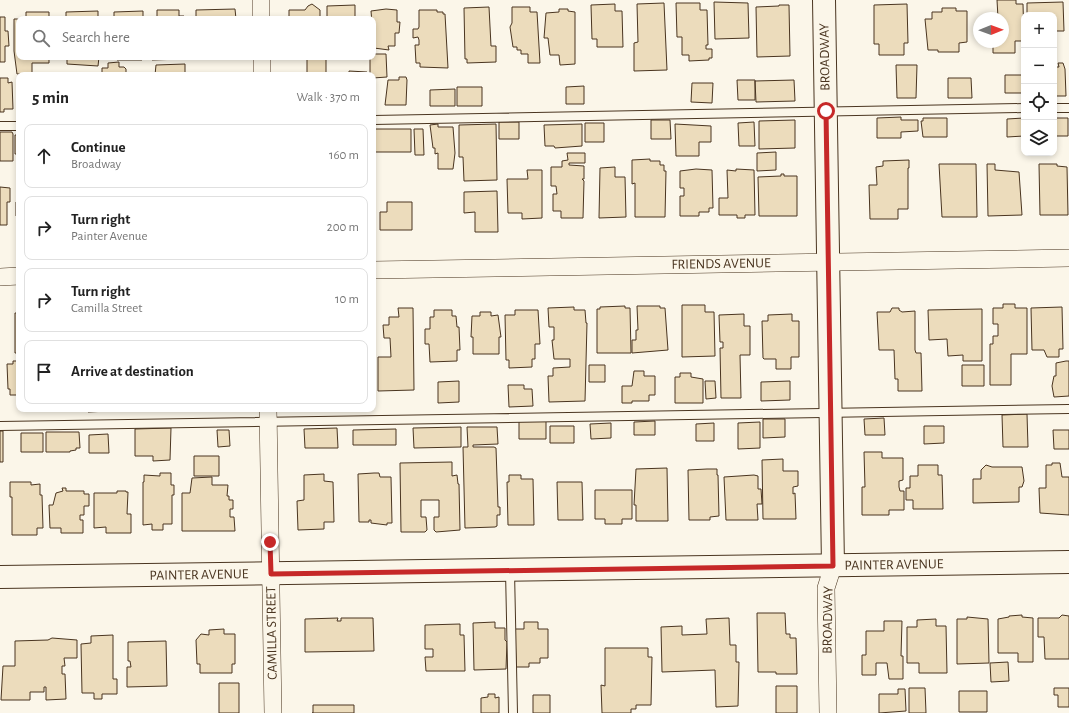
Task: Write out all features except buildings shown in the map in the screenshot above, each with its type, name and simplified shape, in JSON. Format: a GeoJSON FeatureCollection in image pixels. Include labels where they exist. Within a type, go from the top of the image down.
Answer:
{"type":"FeatureCollection","features":[{"type":"Feature","properties":{"kind":"street"},"geometry":{"type":"LineString","coordinates":[[261,0],[262,16]]}},
{"type":"Feature","properties":{"kind":"street","name":"BROADWAY"},"geometry":{"type":"LineString","coordinates":[[824,0],[833,566],[826,588],[828,713]]}},
{"type":"Feature","properties":{"kind":"street"},"geometry":{"type":"LineString","coordinates":[[262,60],[262,72]]}},
{"type":"Feature","properties":{"kind":"street","name":"FRIENDS AVENUE"},"geometry":{"type":"LineString","coordinates":[[376,270],[1069,258]]}},
{"type":"Feature","properties":{"kind":"street"},"geometry":{"type":"LineString","coordinates":[[0,277],[16,276]]}},
{"type":"Feature","properties":{"kind":"street","name":"CAMILLA STREET"},"geometry":{"type":"LineString","coordinates":[[268,416],[273,713]]}},
{"type":"Feature","properties":{"kind":"street","name":"PAINTER AVENUE"},"geometry":{"type":"LineString","coordinates":[[0,578],[1069,562]]}},
{"type":"Feature","properties":{"kind":"lane"},"geometry":{"type":"LineString","coordinates":[[376,120],[1021,108]]}},
{"type":"Feature","properties":{"kind":"lane"},"geometry":{"type":"LineString","coordinates":[[1057,108],[1069,108]]}},
{"type":"Feature","properties":{"kind":"lane"},"geometry":{"type":"LineString","coordinates":[[0,126],[16,126]]}},
{"type":"Feature","properties":{"kind":"lane"},"geometry":{"type":"LineString","coordinates":[[0,426],[268,416],[1069,409]]}},
{"type":"Feature","properties":{"kind":"lane"},"geometry":{"type":"LineString","coordinates":[[510,570],[513,713]]}},
{"type":"Feature","properties":{"kind":"route"},"geometry":{"type":"LineString","coordinates":[[270,542],[271,574],[833,566],[826,111]]}}]}
